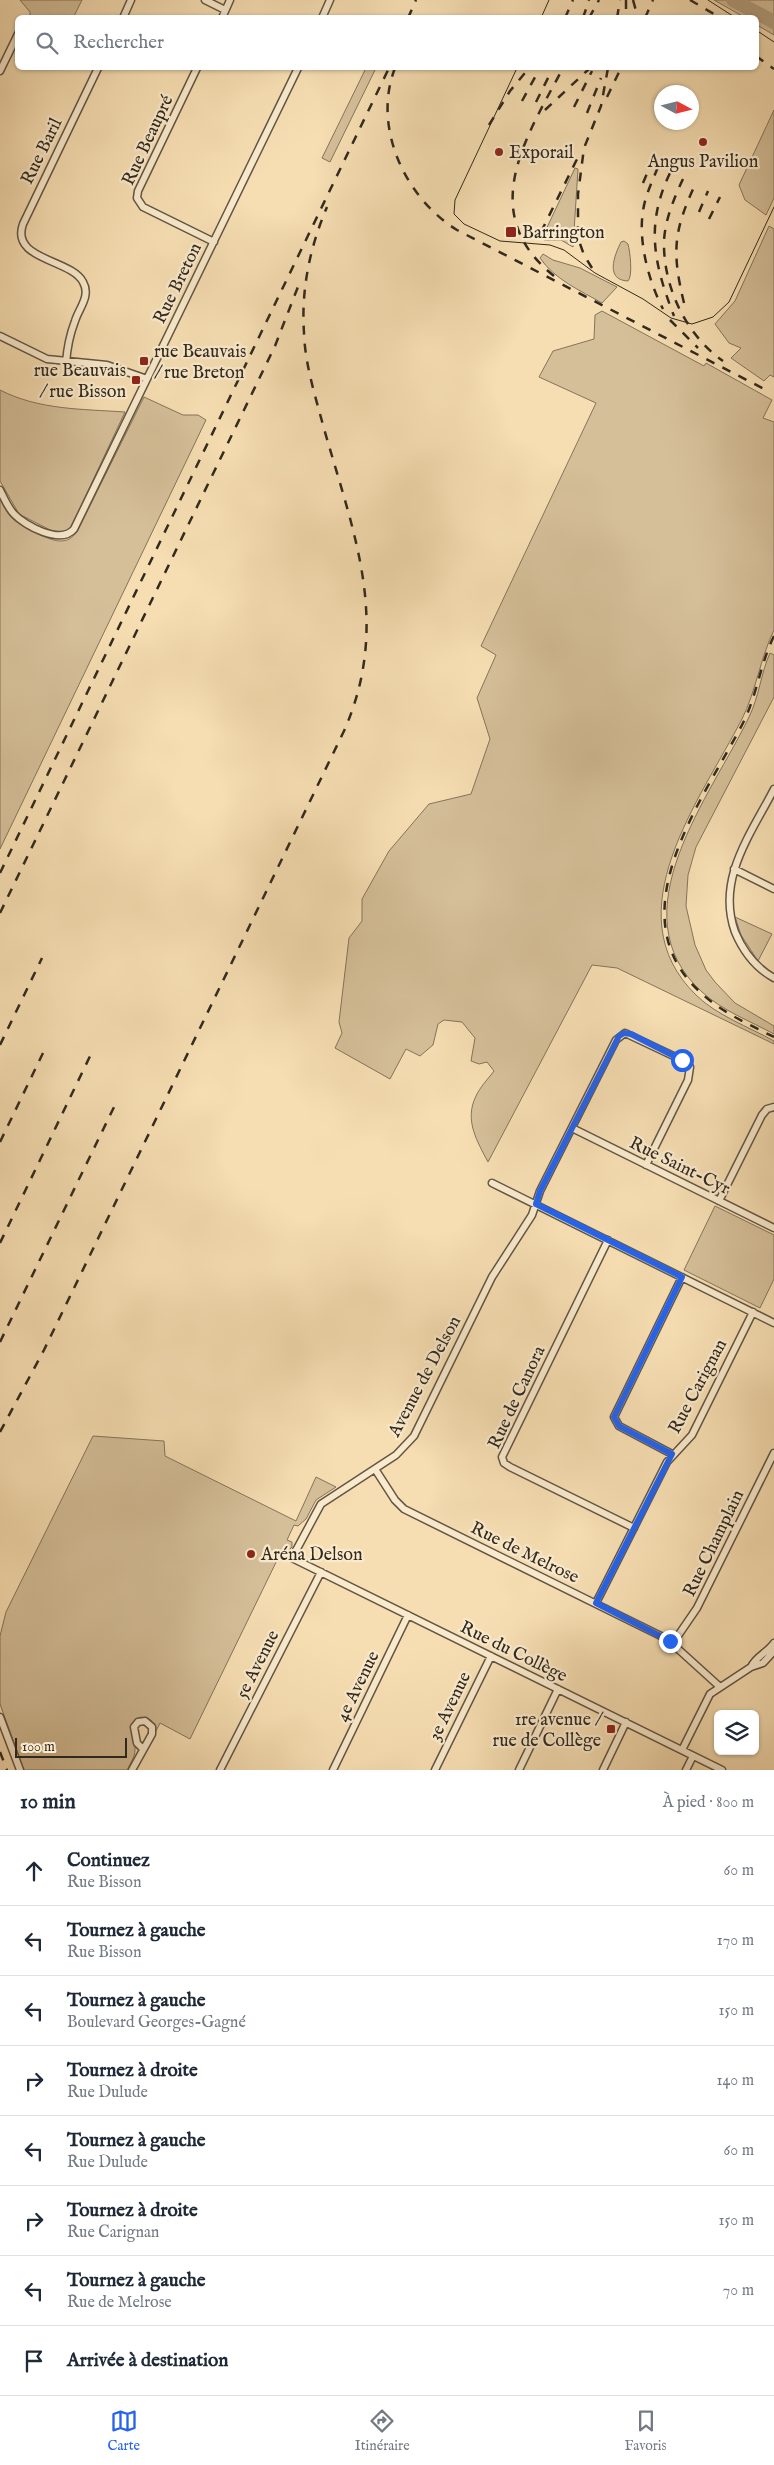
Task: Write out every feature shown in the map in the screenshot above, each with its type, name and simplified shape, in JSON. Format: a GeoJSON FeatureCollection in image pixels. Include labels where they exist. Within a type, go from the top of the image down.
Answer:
{"type":"FeatureCollection","features":[{"type":"Feature","properties":{"kind":"street"},"geometry":{"type":"LineString","coordinates":[[124,15],[131,0]]}},
{"type":"Feature","properties":{"kind":"street"},"geometry":{"type":"LineString","coordinates":[[205,0],[225,10]]}},
{"type":"Feature","properties":{"kind":"street"},"geometry":{"type":"LineString","coordinates":[[223,15],[230,0]]}},
{"type":"Feature","properties":{"kind":"street"},"geometry":{"type":"LineString","coordinates":[[323,15],[330,0]]}},
{"type":"Feature","properties":{"kind":"street"},"geometry":{"type":"LineString","coordinates":[[0,71],[15,40]]}},
{"type":"Feature","properties":{"kind":"street","name":"Rue Baril"},"geometry":{"type":"LineString","coordinates":[[66,362],[74,321],[86,297],[84,284],[76,274],[28,248],[21,232],[23,224],[97,70]]}},
{"type":"Feature","properties":{"kind":"street","name":"Rue Beaupré"},"geometry":{"type":"LineString","coordinates":[[196,70],[138,191],[137,198],[143,207],[214,242]]}},
{"type":"Feature","properties":{"kind":"street","name":"Rue Breton"},"geometry":{"type":"LineString","coordinates":[[0,490],[12,512],[19,519],[52,535],[66,536],[76,526],[146,378],[297,70]]}},
{"type":"Feature","properties":{"kind":"street"},"geometry":{"type":"LineString","coordinates":[[0,336],[43,358],[107,365],[146,378]]}},
{"type":"Feature","properties":{"kind":"street"},"geometry":{"type":"LineString","coordinates":[[774,789],[772,799],[734,870],[729,901],[734,929],[750,958],[774,978]]}},
{"type":"Feature","properties":{"kind":"street"},"geometry":{"type":"LineString","coordinates":[[734,870],[774,889]]}},
{"type":"Feature","properties":{"kind":"street","name":"Avenue de Delson"},"geometry":{"type":"LineString","coordinates":[[292,1558],[321,1504],[402,1451],[414,1436],[492,1277],[532,1215],[572,1128],[616,1040],[622,1034],[631,1034],[689,1065],[690,1076],[646,1165]]}},
{"type":"Feature","properties":{"kind":"street"},"geometry":{"type":"LineString","coordinates":[[719,1201],[762,1115],[767,1109],[774,1107]]}},
{"type":"Feature","properties":{"kind":"street","name":"Rue Saint-Cyr"},"geometry":{"type":"LineString","coordinates":[[572,1128],[774,1228]]}},
{"type":"Feature","properties":{"kind":"street"},"geometry":{"type":"LineString","coordinates":[[492,1183],[774,1323]]}},
{"type":"Feature","properties":{"kind":"street","name":"Rue de Canora"},"geometry":{"type":"LineString","coordinates":[[608,1240],[503,1454],[502,1460],[510,1467],[634,1528]]}},
{"type":"Feature","properties":{"kind":"street"},"geometry":{"type":"LineString","coordinates":[[672,1454],[619,1426],[614,1417],[682,1277]]}},
{"type":"Feature","properties":{"kind":"street","name":"Rue Carignan"},"geometry":{"type":"LineString","coordinates":[[596,1603],[672,1454],[692,1435],[752,1312]]}},
{"type":"Feature","properties":{"kind":"street","name":"Rue Champlain"},"geometry":{"type":"LineString","coordinates":[[673,1643],[697,1608],[774,1453]]}},
{"type":"Feature","properties":{"kind":"street","name":"Rue de Melrose"},"geometry":{"type":"LineString","coordinates":[[375,1469],[395,1500],[404,1509],[673,1643],[720,1687]]}},
{"type":"Feature","properties":{"kind":"street","name":"Rue du Collège"},"geometry":{"type":"LineString","coordinates":[[292,1558],[722,1770]]}},
{"type":"Feature","properties":{"kind":"street","name":"5e Avenue"},"geometry":{"type":"LineString","coordinates":[[220,1770],[320,1572]]}},
{"type":"Feature","properties":{"kind":"street","name":"4e Avenue"},"geometry":{"type":"LineString","coordinates":[[333,1770],[408,1615]]}},
{"type":"Feature","properties":{"kind":"street"},"geometry":{"type":"LineString","coordinates":[[751,1667],[755,1659],[768,1651],[774,1643]]}},
{"type":"Feature","properties":{"kind":"street"},"geometry":{"type":"LineString","coordinates":[[682,1750],[708,1698],[720,1687],[751,1667],[758,1666],[767,1660],[774,1651]]}},
{"type":"Feature","properties":{"kind":"street","name":"3e Avenue"},"geometry":{"type":"LineString","coordinates":[[435,1770],[491,1656]]}},
{"type":"Feature","properties":{"kind":"street"},"geometry":{"type":"LineString","coordinates":[[519,1770],[558,1689]]}},
{"type":"Feature","properties":{"kind":"street"},"geometry":{"type":"LineString","coordinates":[[0,1717],[20,1770]]}},
{"type":"Feature","properties":{"kind":"street"},"geometry":{"type":"LineString","coordinates":[[603,1770],[626,1722]]}},
{"type":"Feature","properties":{"kind":"street"},"geometry":{"type":"LineString","coordinates":[[132,1770],[143,1749]]}},
{"type":"Feature","properties":{"kind":"street"},"geometry":{"type":"LineString","coordinates":[[686,1770],[693,1756]]}},
{"type":"Feature","properties":{"kind":"shaded area"},"geometry":{"type":"Polygon","coordinates":[[[20,0],[82,0],[74,15],[30,15],[30,12],[20,0]]]}},
{"type":"Feature","properties":{"kind":"shaded area"},"geometry":{"type":"Polygon","coordinates":[[[714,0],[774,0],[774,35],[759,26],[759,15],[740,15],[714,0]]]}},
{"type":"Feature","properties":{"kind":"shaded area"},"geometry":{"type":"Polygon","coordinates":[[[365,70],[375,70],[330,162],[322,158],[365,70]]]}},
{"type":"Feature","properties":{"kind":"shaded area"},"geometry":{"type":"Polygon","coordinates":[[[774,110],[774,198],[766,215],[745,200],[739,185],[774,110]]]}},
{"type":"Feature","properties":{"kind":"shaded area"},"geometry":{"type":"Polygon","coordinates":[[[575,168],[578,169],[573,247],[561,240],[544,240],[542,238],[575,168]]]}},
{"type":"Feature","properties":{"kind":"shaded area"},"geometry":{"type":"Polygon","coordinates":[[[769,226],[774,229],[774,377],[770,375],[764,381],[731,358],[741,348],[729,343],[715,324],[735,301],[769,226]]]}},
{"type":"Feature","properties":{"kind":"shaded area"},"geometry":{"type":"Polygon","coordinates":[[[624,241],[628,244],[630,257],[631,269],[628,281],[621,280],[616,276],[613,266],[618,248],[621,242],[624,241]]]}},
{"type":"Feature","properties":{"kind":"shaded area"},"geometry":{"type":"Polygon","coordinates":[[[543,254],[553,260],[580,268],[617,287],[602,303],[560,278],[540,258],[543,254]]]}},
{"type":"Feature","properties":{"kind":"shaded area"},"geometry":{"type":"Polygon","coordinates":[[[602,311],[704,366],[706,363],[772,400],[763,418],[774,422],[774,630],[747,708],[687,820],[672,856],[663,893],[662,929],[672,963],[696,995],[713,1009],[774,1041],[774,1044],[617,968],[592,965],[488,1162],[473,1130],[471,1113],[478,1093],[494,1071],[487,1062],[479,1064],[471,1061],[475,1038],[462,1022],[444,1020],[438,1024],[433,1045],[420,1056],[406,1049],[390,1079],[335,1048],[342,1033],[339,1022],[349,938],[362,921],[362,899],[389,851],[429,804],[471,794],[490,739],[477,698],[496,655],[481,646],[596,403],[539,377],[553,351],[594,339],[595,315],[602,311]]]}},
{"type":"Feature","properties":{"kind":"shaded area"},"geometry":{"type":"Polygon","coordinates":[[[0,390],[15,397],[45,405],[125,412],[71,527],[67,531],[56,533],[19,514],[0,481],[0,390]]]}},
{"type":"Feature","properties":{"kind":"shaded area"},"geometry":{"type":"Polygon","coordinates":[[[144,397],[183,415],[198,415],[206,420],[0,849],[0,499],[10,516],[26,528],[60,541],[72,537],[77,532],[144,397]]]}},
{"type":"Feature","properties":{"kind":"shaded area"},"geometry":{"type":"Polygon","coordinates":[[[770,653],[774,655],[774,697],[696,847],[688,875],[686,906],[695,945],[706,970],[735,1003],[774,1026],[774,1034],[728,1010],[702,992],[678,961],[667,927],[669,891],[679,854],[695,817],[749,717],[770,653]]]}},
{"type":"Feature","properties":{"kind":"shaded area"},"geometry":{"type":"Polygon","coordinates":[[[735,917],[772,934],[758,961],[741,935],[735,917]]]}},
{"type":"Feature","properties":{"kind":"shaded area"},"geometry":{"type":"Polygon","coordinates":[[[715,1206],[774,1235],[774,1279],[760,1308],[684,1270],[715,1206]]]}},
{"type":"Feature","properties":{"kind":"shaded area"},"geometry":{"type":"Polygon","coordinates":[[[93,1436],[164,1441],[165,1456],[296,1521],[316,1477],[336,1487],[316,1500],[306,1519],[298,1526],[294,1525],[287,1540],[292,1542],[292,1547],[288,1551],[282,1550],[190,1739],[160,1723],[156,1731],[151,1720],[141,1717],[133,1723],[132,1731],[135,1753],[127,1770],[24,1770],[0,1704],[0,1636],[6,1612],[93,1436]]]}},
{"type":"Feature","properties":{"kind":"waterway"},"geometry":{"type":"LineString","coordinates":[[733,0],[774,22]]}},
{"type":"Feature","properties":{"kind":"tram line"},"geometry":{"type":"LineString","coordinates":[[542,15],[549,0]]}},
{"type":"Feature","properties":{"kind":"tram line"},"geometry":{"type":"LineString","coordinates":[[708,0],[731,15]]}},
{"type":"Feature","properties":{"kind":"tram line"},"geometry":{"type":"LineString","coordinates":[[759,32],[774,42]]}},
{"type":"Feature","properties":{"kind":"tram line"},"geometry":{"type":"LineString","coordinates":[[516,70],[455,200],[454,214],[464,224],[500,241],[550,245],[564,250],[595,273],[643,299],[671,318],[692,324],[713,317],[729,302],[774,207]]}},
{"type":"Feature","properties":{"kind":"railway"},"geometry":{"type":"LineString","coordinates":[[409,15],[416,0]]}},
{"type":"Feature","properties":{"kind":"railway"},"geometry":{"type":"LineString","coordinates":[[566,15],[573,0]]}},
{"type":"Feature","properties":{"kind":"railway"},"geometry":{"type":"LineString","coordinates":[[584,15],[589,0]]}},
{"type":"Feature","properties":{"kind":"railway"},"geometry":{"type":"LineString","coordinates":[[591,15],[599,0]]}},
{"type":"Feature","properties":{"kind":"railway"},"geometry":{"type":"LineString","coordinates":[[618,15],[620,0]]}},
{"type":"Feature","properties":{"kind":"railway"},"geometry":{"type":"LineString","coordinates":[[626,0],[626,15]]}},
{"type":"Feature","properties":{"kind":"railway"},"geometry":{"type":"LineString","coordinates":[[633,0],[637,15]]}},
{"type":"Feature","properties":{"kind":"railway"},"geometry":{"type":"LineString","coordinates":[[646,15],[653,0]]}},
{"type":"Feature","properties":{"kind":"railway"},"geometry":{"type":"LineString","coordinates":[[690,0],[714,14]]}},
{"type":"Feature","properties":{"kind":"railway"},"geometry":{"type":"LineString","coordinates":[[759,58],[774,69]]}},
{"type":"Feature","properties":{"kind":"railway"},"geometry":{"type":"LineString","coordinates":[[0,873],[388,70]]}},
{"type":"Feature","properties":{"kind":"railway"},"geometry":{"type":"LineString","coordinates":[[394,70],[389,91],[388,114],[391,137],[398,159],[408,180],[438,216],[457,230],[766,390]]}},
{"type":"Feature","properties":{"kind":"railway"},"geometry":{"type":"LineString","coordinates":[[489,125],[510,91],[527,70]]}},
{"type":"Feature","properties":{"kind":"railway"},"geometry":{"type":"LineString","coordinates":[[522,101],[539,70]]}},
{"type":"Feature","properties":{"kind":"railway"},"geometry":{"type":"LineString","coordinates":[[536,102],[552,70]]}},
{"type":"Feature","properties":{"kind":"railway"},"geometry":{"type":"LineString","coordinates":[[554,276],[530,252],[517,226],[513,200],[515,174],[524,147],[535,120],[562,70]]}},
{"type":"Feature","properties":{"kind":"railway"},"geometry":{"type":"LineString","coordinates":[[545,110],[588,70]]}},
{"type":"Feature","properties":{"kind":"railway"},"geometry":{"type":"LineString","coordinates":[[592,268],[584,255],[578,238],[578,194],[584,148],[601,106],[608,70]]}},
{"type":"Feature","properties":{"kind":"railway"},"geometry":{"type":"LineString","coordinates":[[607,97],[620,70]]}},
{"type":"Feature","properties":{"kind":"railway"},"geometry":{"type":"LineString","coordinates":[[574,107],[592,71]]}},
{"type":"Feature","properties":{"kind":"railway"},"geometry":{"type":"LineString","coordinates":[[587,113],[601,78]]}},
{"type":"Feature","properties":{"kind":"railway"},"geometry":{"type":"LineString","coordinates":[[541,232],[579,155]]}},
{"type":"Feature","properties":{"kind":"railway"},"geometry":{"type":"LineString","coordinates":[[643,183],[651,164]]}},
{"type":"Feature","properties":{"kind":"railway"},"geometry":{"type":"LineString","coordinates":[[658,167],[644,205],[642,236],[649,274],[663,309]]}},
{"type":"Feature","properties":{"kind":"railway"},"geometry":{"type":"LineString","coordinates":[[670,173],[657,210],[655,244],[661,279],[674,316]]}},
{"type":"Feature","properties":{"kind":"railway"},"geometry":{"type":"LineString","coordinates":[[683,179],[670,209],[666,225],[664,241],[668,276],[672,292],[688,324],[698,338],[723,361]]}},
{"type":"Feature","properties":{"kind":"railway"},"geometry":{"type":"LineString","coordinates":[[684,303],[676,256],[677,243],[682,216],[695,185]]}},
{"type":"Feature","properties":{"kind":"railway"},"geometry":{"type":"LineString","coordinates":[[699,212],[708,191]]}},
{"type":"Feature","properties":{"kind":"railway"},"geometry":{"type":"LineString","coordinates":[[709,219],[720,197]]}},
{"type":"Feature","properties":{"kind":"railway"},"geometry":{"type":"LineString","coordinates":[[0,1432],[44,1350],[344,731],[358,691],[365,652],[366,614],[363,577],[346,503],[311,379],[304,333],[305,284],[311,253],[327,207]]}},
{"type":"Feature","properties":{"kind":"railway"},"geometry":{"type":"LineString","coordinates":[[0,913],[275,346],[301,279]]}},
{"type":"Feature","properties":{"kind":"railway"},"geometry":{"type":"LineString","coordinates":[[670,320],[698,348]]}},
{"type":"Feature","properties":{"kind":"railway"},"geometry":{"type":"LineString","coordinates":[[774,636],[747,714],[689,823],[674,858],[666,894],[666,928],[676,962],[708,999],[726,1012],[774,1037]]}},
{"type":"Feature","properties":{"kind":"railway"},"geometry":{"type":"LineString","coordinates":[[0,1045],[42,958]]}},
{"type":"Feature","properties":{"kind":"railway"},"geometry":{"type":"LineString","coordinates":[[0,1243],[93,1050]]}},
{"type":"Feature","properties":{"kind":"railway"},"geometry":{"type":"LineString","coordinates":[[0,1142],[43,1053]]}},
{"type":"Feature","properties":{"kind":"railway"},"geometry":{"type":"LineString","coordinates":[[0,1342],[115,1105]]}},
{"type":"Feature","properties":{"kind":"railway"},"geometry":{"type":"LineString","coordinates":[[0,1752],[7,1770]]}},
{"type":"Feature","properties":{"kind":"place","name":"Angus Pavilion"},"geometry":{"type":"Point","coordinates":[703,142]}},
{"type":"Feature","properties":{"kind":"place","name":"Exporail"},"geometry":{"type":"Point","coordinates":[499,152]}},
{"type":"Feature","properties":{"kind":"place","name":"Barrington"},"geometry":{"type":"Point","coordinates":[511,232]}},
{"type":"Feature","properties":{"kind":"place","name":"rue Beauvais / rue Breton"},"geometry":{"type":"Point","coordinates":[144,361]}},
{"type":"Feature","properties":{"kind":"place","name":"rue Beauvais / rue Bisson"},"geometry":{"type":"Point","coordinates":[136,380]}},
{"type":"Feature","properties":{"kind":"place","name":"Aréna Delson"},"geometry":{"type":"Point","coordinates":[251,1554]}},
{"type":"Feature","properties":{"kind":"place","name":"1re avenue / rue de Collège"},"geometry":{"type":"Point","coordinates":[611,1729]}},
{"type":"Feature","properties":{"kind":"route"},"geometry":{"type":"LineString","coordinates":[[670,1641],[596,1603],[672,1454],[619,1426],[615,1421],[614,1414],[682,1277],[536,1204],[540,1191],[619,1036],[624,1033],[631,1034],[682,1060]]}}]}
